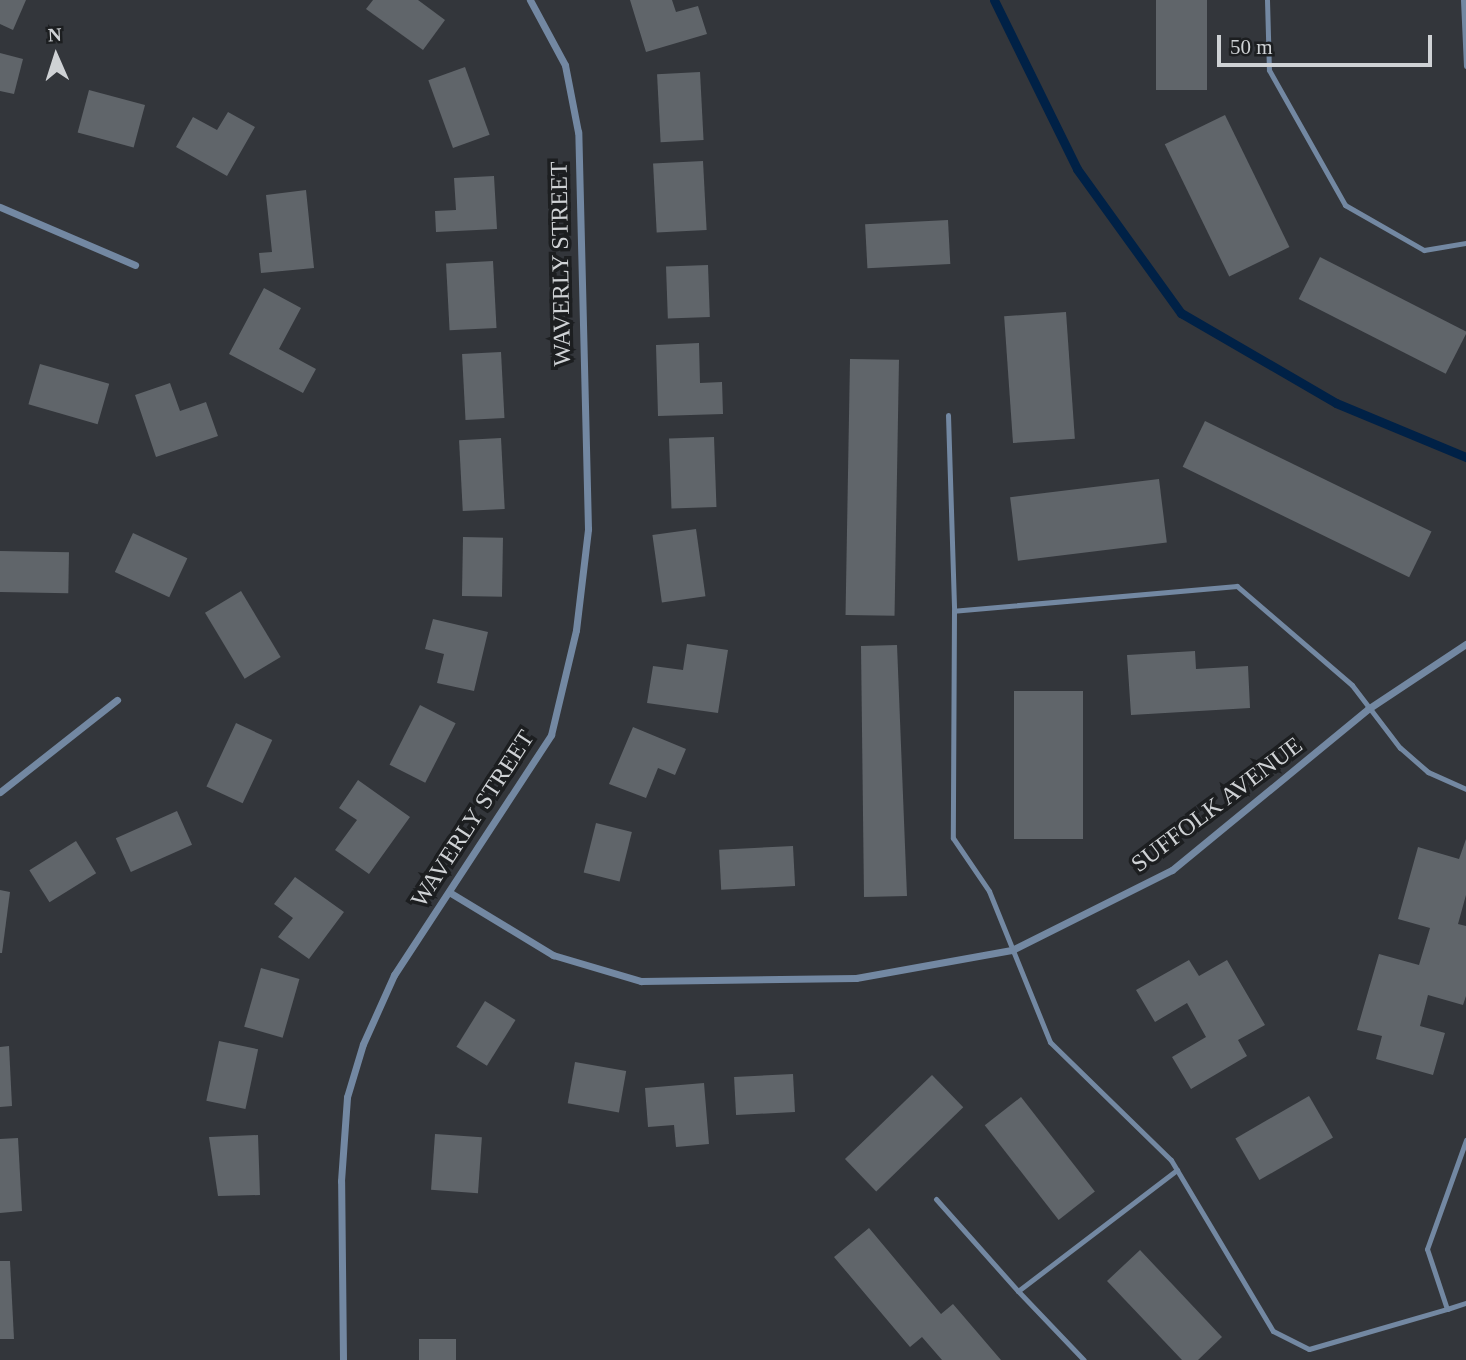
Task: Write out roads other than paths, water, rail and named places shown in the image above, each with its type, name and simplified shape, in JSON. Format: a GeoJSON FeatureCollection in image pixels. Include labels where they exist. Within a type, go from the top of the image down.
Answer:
{"type":"FeatureCollection","features":[{"type":"Feature","properties":{"kind":"street","name":"WAVERLY STREET"},"geometry":{"type":"LineString","coordinates":[[343,1360],[347,1097],[394,975],[449,892],[500,805],[551,736],[576,630],[588,529],[578,132],[565,65],[530,0]]}},
{"type":"Feature","properties":{"kind":"street"},"geometry":{"type":"LineString","coordinates":[[0,207],[135,265]]}},
{"type":"Feature","properties":{"kind":"street","name":"SUFFOLK AVENUE"},"geometry":{"type":"LineString","coordinates":[[449,892],[553,955],[641,981],[856,978],[1012,950],[1172,870],[1368,709],[1466,644]]}},
{"type":"Feature","properties":{"kind":"street"},"geometry":{"type":"LineString","coordinates":[[0,792],[117,700]]}},
{"type":"Feature","properties":{"kind":"lane"},"geometry":{"type":"LineString","coordinates":[[1267,0],[1269,70],[1345,205],[1424,250],[1466,243]]}},
{"type":"Feature","properties":{"kind":"lane"},"geometry":{"type":"LineString","coordinates":[[1462,0],[1466,66]]}},
{"type":"Feature","properties":{"kind":"lane"},"geometry":{"type":"LineString","coordinates":[[948,415],[954,611],[953,838],[989,891],[1050,1042],[1177,1170],[1273,1331],[1289,1344],[1309,1349],[1466,1303]]}},
{"type":"Feature","properties":{"kind":"lane"},"geometry":{"type":"LineString","coordinates":[[954,611],[1237,586],[1352,685],[1368,709],[1429,772],[1466,789]]}},
{"type":"Feature","properties":{"kind":"lane"},"geometry":{"type":"LineString","coordinates":[[1447,1309],[1427,1249],[1466,1140]]}},
{"type":"Feature","properties":{"kind":"lane"},"geometry":{"type":"LineString","coordinates":[[1018,1291],[1177,1170]]}},
{"type":"Feature","properties":{"kind":"lane"},"geometry":{"type":"LineString","coordinates":[[936,1199],[1084,1360]]}},
{"type":"Feature","properties":{"kind":"waterway"},"geometry":{"type":"LineString","coordinates":[[994,0],[1077,169],[1181,313],[1336,403],[1466,457]]}}]}
